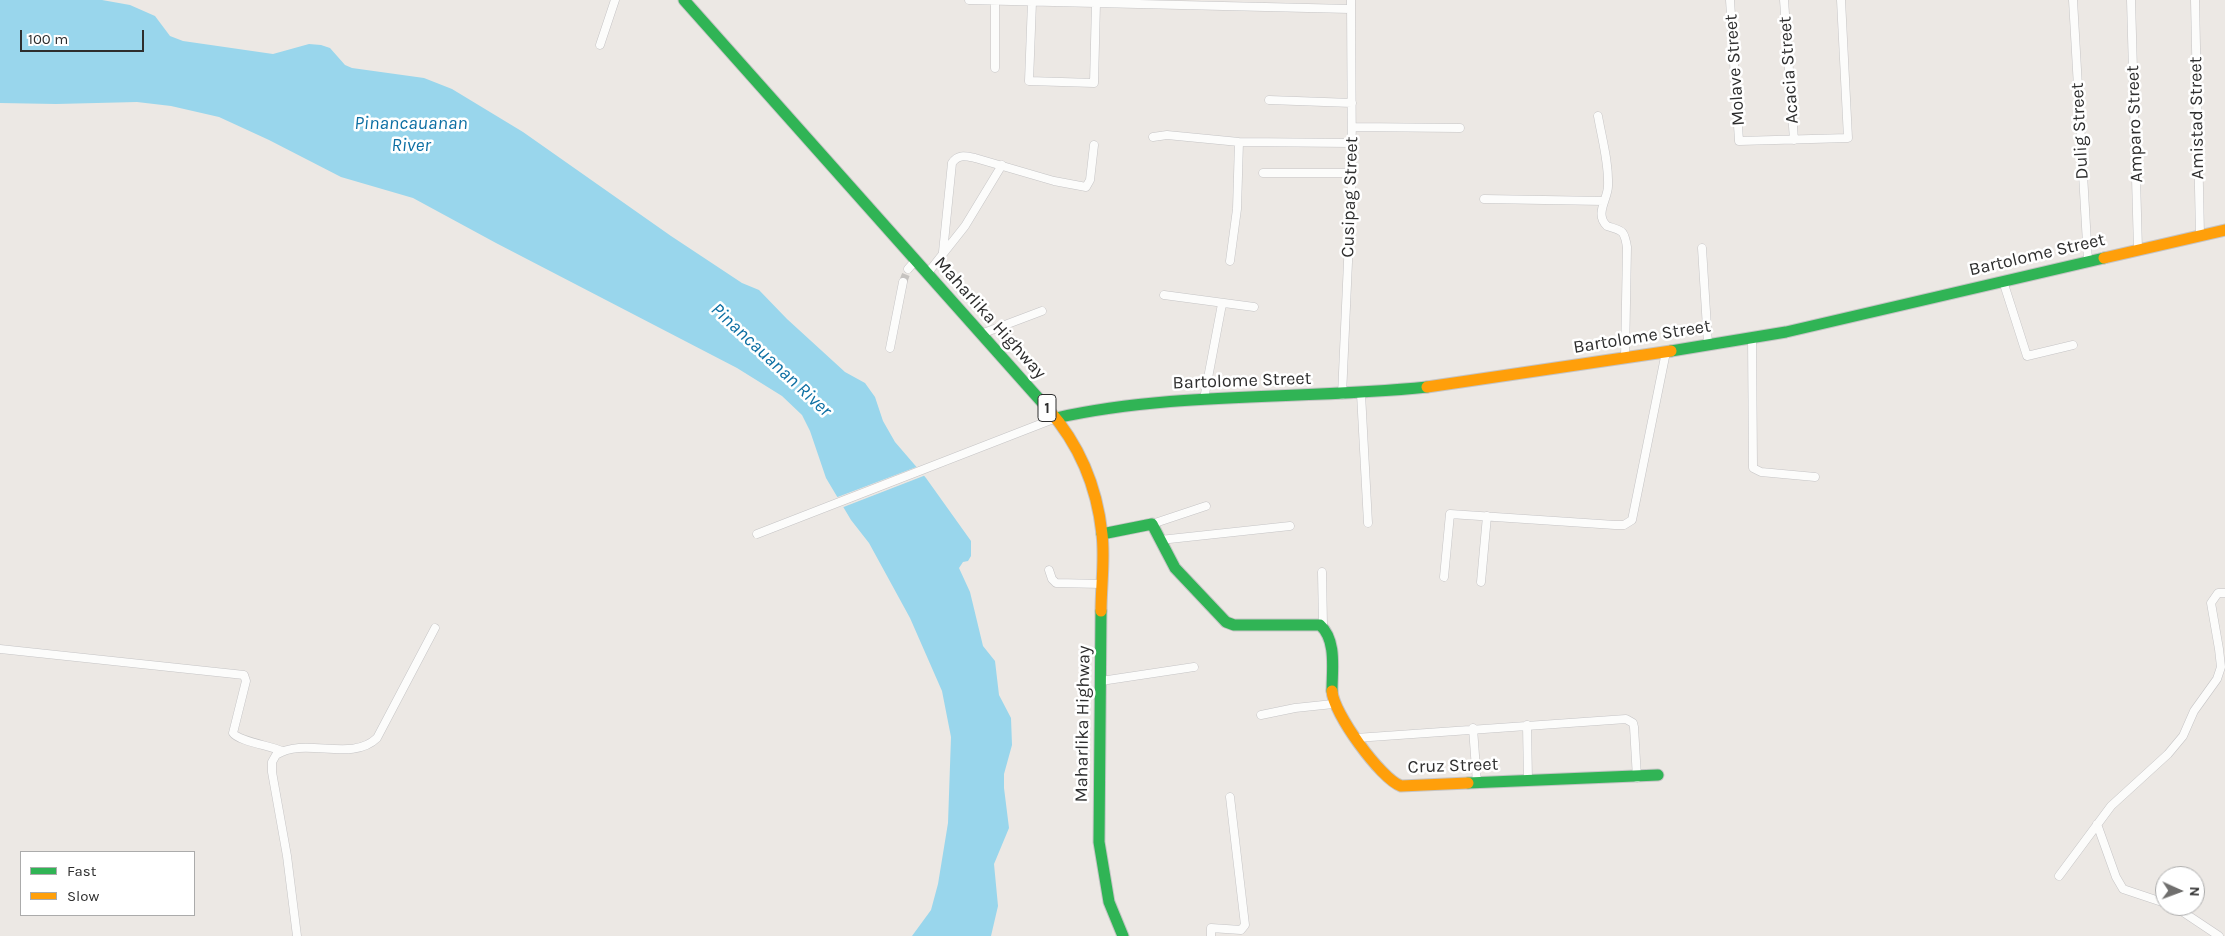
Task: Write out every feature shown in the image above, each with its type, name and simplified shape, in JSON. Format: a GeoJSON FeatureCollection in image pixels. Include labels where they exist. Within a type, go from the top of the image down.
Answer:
{"type":"FeatureCollection","features":[{"type":"Feature","properties":{"kind":"street"},"geometry":{"type":"LineString","coordinates":[[600,46],[615,0]]}},
{"type":"Feature","properties":{"kind":"street","name":"Maharlika Highway"},"geometry":{"type":"LineString","coordinates":[[684,0],[912,265],[927,274],[1056,418],[1075,444],[1089,474],[1102,534],[1099,842],[1104,884],[1115,922],[1123,936]]}},
{"type":"Feature","properties":{"kind":"street"},"geometry":{"type":"LineString","coordinates":[[969,0],[1350,9]]}},
{"type":"Feature","properties":{"kind":"street","name":"Cusipag Street"},"geometry":{"type":"LineString","coordinates":[[1342,394],[1352,173],[1351,0]]}},
{"type":"Feature","properties":{"kind":"street","name":"Molave Street"},"geometry":{"type":"LineString","coordinates":[[1730,0],[1739,141],[1794,140]]}},
{"type":"Feature","properties":{"kind":"street","name":"Acacia Street"},"geometry":{"type":"LineString","coordinates":[[1784,0],[1794,140]]}},
{"type":"Feature","properties":{"kind":"street"},"geometry":{"type":"LineString","coordinates":[[1794,140],[1848,138],[1841,0]]}},
{"type":"Feature","properties":{"kind":"street","name":"Dulig Street"},"geometry":{"type":"LineString","coordinates":[[2073,0],[2088,261]]}},
{"type":"Feature","properties":{"kind":"street","name":"Amparo Street"},"geometry":{"type":"LineString","coordinates":[[2131,0],[2138,249]]}},
{"type":"Feature","properties":{"kind":"street","name":"Amistad Street"},"geometry":{"type":"LineString","coordinates":[[2195,0],[2200,235]]}},
{"type":"Feature","properties":{"kind":"street"},"geometry":{"type":"LineString","coordinates":[[995,1],[995,68]]}},
{"type":"Feature","properties":{"kind":"street"},"geometry":{"type":"LineString","coordinates":[[1032,2],[1029,81],[1094,83],[1096,3]]}},
{"type":"Feature","properties":{"kind":"street"},"geometry":{"type":"LineString","coordinates":[[1269,100],[1352,103]]}},
{"type":"Feature","properties":{"kind":"street"},"geometry":{"type":"LineString","coordinates":[[1598,116],[1608,186],[1602,210],[1604,223],[1621,230],[1626,238],[1625,358]]}},
{"type":"Feature","properties":{"kind":"street"},"geometry":{"type":"LineString","coordinates":[[1352,127],[1460,128]]}},
{"type":"Feature","properties":{"kind":"street"},"geometry":{"type":"LineString","coordinates":[[1153,137],[1167,135],[1239,142],[1352,142]]}},
{"type":"Feature","properties":{"kind":"street"},"geometry":{"type":"LineString","coordinates":[[1230,261],[1236,209],[1239,142]]}},
{"type":"Feature","properties":{"kind":"street"},"geometry":{"type":"LineString","coordinates":[[943,252],[952,163],[955,159],[964,156],[1054,181],[1086,187],[1090,184],[1094,145]]}},
{"type":"Feature","properties":{"kind":"street"},"geometry":{"type":"LineString","coordinates":[[927,274],[965,226],[1002,165]]}},
{"type":"Feature","properties":{"kind":"street"},"geometry":{"type":"LineString","coordinates":[[1263,173],[1352,173]]}},
{"type":"Feature","properties":{"kind":"street"},"geometry":{"type":"LineString","coordinates":[[1484,199],[1604,201]]}},
{"type":"Feature","properties":{"kind":"street","name":"Bartolome Street"},"geometry":{"type":"LineString","coordinates":[[1056,418],[1096,409],[1204,399],[1361,394],[1430,387],[1666,352],[1786,332],[2225,230]]}},
{"type":"Feature","properties":{"kind":"street"},"geometry":{"type":"LineString","coordinates":[[1702,248],[1708,344]]}},
{"type":"Feature","properties":{"kind":"street"},"geometry":{"type":"LineString","coordinates":[[2003,281],[2028,356],[2074,345]]}},
{"type":"Feature","properties":{"kind":"street"},"geometry":{"type":"LineString","coordinates":[[890,348],[903,282]]}},
{"type":"Feature","properties":{"kind":"street"},"geometry":{"type":"LineString","coordinates":[[1164,295],[1254,307]]}},
{"type":"Feature","properties":{"kind":"street"},"geometry":{"type":"LineString","coordinates":[[1204,399],[1222,304]]}},
{"type":"Feature","properties":{"kind":"street"},"geometry":{"type":"LineString","coordinates":[[981,334],[1042,311]]}},
{"type":"Feature","properties":{"kind":"street"},"geometry":{"type":"LineString","coordinates":[[1752,337],[1753,468],[1761,472],[1815,477]]}},
{"type":"Feature","properties":{"kind":"street"},"geometry":{"type":"LineString","coordinates":[[1444,577],[1450,514],[1615,525],[1624,525],[1632,520],[1666,352]]}},
{"type":"Feature","properties":{"kind":"street"},"geometry":{"type":"LineString","coordinates":[[1361,394],[1368,523]]}},
{"type":"Feature","properties":{"kind":"street"},"geometry":{"type":"LineString","coordinates":[[757,534],[1056,418]]}},
{"type":"Feature","properties":{"kind":"street"},"geometry":{"type":"LineString","coordinates":[[1102,534],[1152,524],[1206,506]]}},
{"type":"Feature","properties":{"kind":"street"},"geometry":{"type":"LineString","coordinates":[[1482,582],[1487,516]]}},
{"type":"Feature","properties":{"kind":"street"},"geometry":{"type":"LineString","coordinates":[[1152,524],[1175,568],[1186,582],[1226,622],[1248,627],[1323,626]]}},
{"type":"Feature","properties":{"kind":"street"},"geometry":{"type":"LineString","coordinates":[[1160,540],[1290,526]]}},
{"type":"Feature","properties":{"kind":"street"},"geometry":{"type":"LineString","coordinates":[[1049,570],[1052,579],[1056,583],[1102,584]]}},
{"type":"Feature","properties":{"kind":"street"},"geometry":{"type":"LineString","coordinates":[[1261,715],[1295,708],[1333,704],[1330,637],[1323,626],[1322,572]]}},
{"type":"Feature","properties":{"kind":"street"},"geometry":{"type":"LineString","coordinates":[[2059,876],[2097,824],[2122,794],[2168,754],[2183,736],[2194,711],[2217,679],[2221,667],[2211,603],[2218,593],[2225,593]]}},
{"type":"Feature","properties":{"kind":"street"},"geometry":{"type":"LineString","coordinates":[[0,649],[244,675],[246,681],[233,733],[235,737],[261,743],[282,751],[352,748],[369,745],[377,738],[435,628]]}},
{"type":"Feature","properties":{"kind":"street"},"geometry":{"type":"LineString","coordinates":[[1101,681],[1194,667]]}},
{"type":"Feature","properties":{"kind":"street","name":"Cruz Street"},"geometry":{"type":"LineString","coordinates":[[1333,704],[1356,738],[1395,784],[1400,786],[1658,776]]}},
{"type":"Feature","properties":{"kind":"street"},"geometry":{"type":"LineString","coordinates":[[1356,738],[1473,728],[1629,720],[1634,727],[1637,778]]}},
{"type":"Feature","properties":{"kind":"street"},"geometry":{"type":"LineString","coordinates":[[1526,725],[1528,781]]}},
{"type":"Feature","properties":{"kind":"street"},"geometry":{"type":"LineString","coordinates":[[1473,728],[1477,783]]}},
{"type":"Feature","properties":{"kind":"street"},"geometry":{"type":"LineString","coordinates":[[282,751],[276,755],[272,762],[272,772],[287,856],[297,936]]}},
{"type":"Feature","properties":{"kind":"street"},"geometry":{"type":"LineString","coordinates":[[1211,936],[1211,928],[1241,930],[1245,925],[1230,797]]}},
{"type":"Feature","properties":{"kind":"street"},"geometry":{"type":"LineString","coordinates":[[2097,824],[2116,877],[2123,889],[2155,900]]}},
{"type":"Feature","properties":{"kind":"street"},"geometry":{"type":"LineString","coordinates":[[2189,916],[2219,936],[2225,935]]}},
{"type":"Feature","properties":{"kind":"water","name":"Pinancauanan River"},"geometry":{"type":"Polygon","coordinates":[[[0,0],[102,0],[130,5],[155,16],[170,36],[183,41],[273,54],[309,44],[321,45],[330,48],[345,65],[352,68],[424,78],[452,89],[523,132],[671,236],[742,283],[759,290],[787,319],[845,372],[865,383],[875,397],[883,421],[895,442],[926,478],[971,541],[971,556],[959,568],[970,592],[983,646],[995,661],[999,695],[1011,718],[1012,745],[1004,774],[1009,828],[994,864],[998,906],[991,936],[912,936],[931,910],[938,884],[948,823],[951,737],[942,691],[910,618],[869,543],[851,520],[826,478],[810,431],[802,415],[782,396],[737,368],[413,198],[341,177],[219,117],[171,106],[137,102],[0,103],[0,0]]]}},
{"type":"Feature","properties":{"kind":"pier"},"geometry":{"type":"Polygon","coordinates":[[[919,466],[926,475],[841,508],[835,498],[919,466]]]}},
{"type":"Feature","properties":{"kind":"tunnel"},"geometry":{"type":"LineString","coordinates":[[903,282],[908,269]]}},
{"type":"Feature","properties":{"kind":"traffic: fast"},"geometry":{"type":"LineString","coordinates":[[684,0],[1048,409]]}},
{"type":"Feature","properties":{"kind":"traffic: fast"},"geometry":{"type":"LineString","coordinates":[[1671,351],[1786,332],[2104,258]]}},
{"type":"Feature","properties":{"kind":"traffic: fast"},"geometry":{"type":"LineString","coordinates":[[1056,418],[1102,409],[1194,400],[1334,394],[1427,387]]}},
{"type":"Feature","properties":{"kind":"traffic: fast"},"geometry":{"type":"LineString","coordinates":[[1102,534],[1152,524],[1175,568],[1226,622],[1234,625],[1320,625],[1325,631],[1331,647],[1333,665],[1332,691]]}},
{"type":"Feature","properties":{"kind":"traffic: fast"},"geometry":{"type":"LineString","coordinates":[[1101,611],[1099,842],[1109,902],[1123,936]]}},
{"type":"Feature","properties":{"kind":"traffic: fast"},"geometry":{"type":"LineString","coordinates":[[1468,783],[1658,775]]}},
{"type":"Feature","properties":{"kind":"traffic: slow"},"geometry":{"type":"LineString","coordinates":[[2104,258],[2225,230]]}},
{"type":"Feature","properties":{"kind":"traffic: slow"},"geometry":{"type":"LineString","coordinates":[[1427,387],[1671,351]]}},
{"type":"Feature","properties":{"kind":"traffic: slow"},"geometry":{"type":"LineString","coordinates":[[1048,409],[1069,437],[1085,467],[1096,500],[1103,543],[1101,611]]}},
{"type":"Feature","properties":{"kind":"traffic: slow"},"geometry":{"type":"LineString","coordinates":[[1332,691],[1334,701],[1349,729],[1371,759],[1392,781],[1401,786],[1468,783]]}}]}
